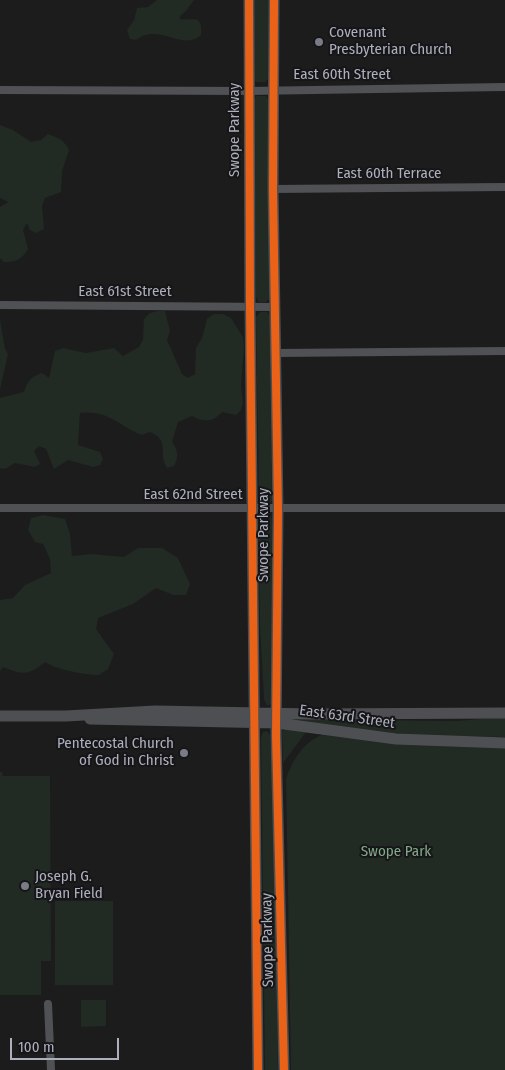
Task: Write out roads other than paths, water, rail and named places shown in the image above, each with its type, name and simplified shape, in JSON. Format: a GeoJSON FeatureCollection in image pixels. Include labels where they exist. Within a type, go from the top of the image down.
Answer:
{"type":"FeatureCollection","features":[{"type":"Feature","properties":{"kind":"main road","name":"Swope Parkway"},"geometry":{"type":"LineString","coordinates":[[249,0],[250,306],[258,1070]]}},
{"type":"Feature","properties":{"kind":"main road","name":"Swope Parkway"},"geometry":{"type":"LineString","coordinates":[[274,0],[273,188],[278,510],[277,718],[284,1070]]}},
{"type":"Feature","properties":{"kind":"main road","name":"East 63rd Street"},"geometry":{"type":"LineString","coordinates":[[0,716],[66,716],[156,711],[277,718],[505,713]]}},
{"type":"Feature","properties":{"kind":"main road","name":"East 63rd Street"},"geometry":{"type":"LineString","coordinates":[[277,718],[396,739],[505,743]]}},
{"type":"Feature","properties":{"kind":"street","name":"East 60th Street"},"geometry":{"type":"LineString","coordinates":[[0,90],[249,91],[273,89],[505,87]]}},
{"type":"Feature","properties":{"kind":"street","name":"East 60th Terrace"},"geometry":{"type":"LineString","coordinates":[[273,188],[505,188]]}},
{"type":"Feature","properties":{"kind":"street","name":"East 61st Street"},"geometry":{"type":"LineString","coordinates":[[0,305],[275,306]]}},
{"type":"Feature","properties":{"kind":"street"},"geometry":{"type":"LineString","coordinates":[[276,353],[505,351]]}},
{"type":"Feature","properties":{"kind":"street","name":"East 62nd Street"},"geometry":{"type":"LineString","coordinates":[[0,508],[252,510],[505,508]]}},
{"type":"Feature","properties":{"kind":"street"},"geometry":{"type":"LineString","coordinates":[[48,1004],[51,1070]]}},
{"type":"Feature","properties":{"kind":"place","name":"Covenant Presbyterian Church"},"geometry":{"type":"Point","coordinates":[319,42]}},
{"type":"Feature","properties":{"kind":"place","name":"Pentecostal Church of God in Christ"},"geometry":{"type":"Point","coordinates":[184,753]}},
{"type":"Feature","properties":{"kind":"place","name":"Joseph G. Bryan Field"},"geometry":{"type":"Point","coordinates":[25,886]}},
{"type":"Feature","properties":{"kind":"park label","name":"Swope Park"},"geometry":{"type":"Point","coordinates":[396,852]}}]}
